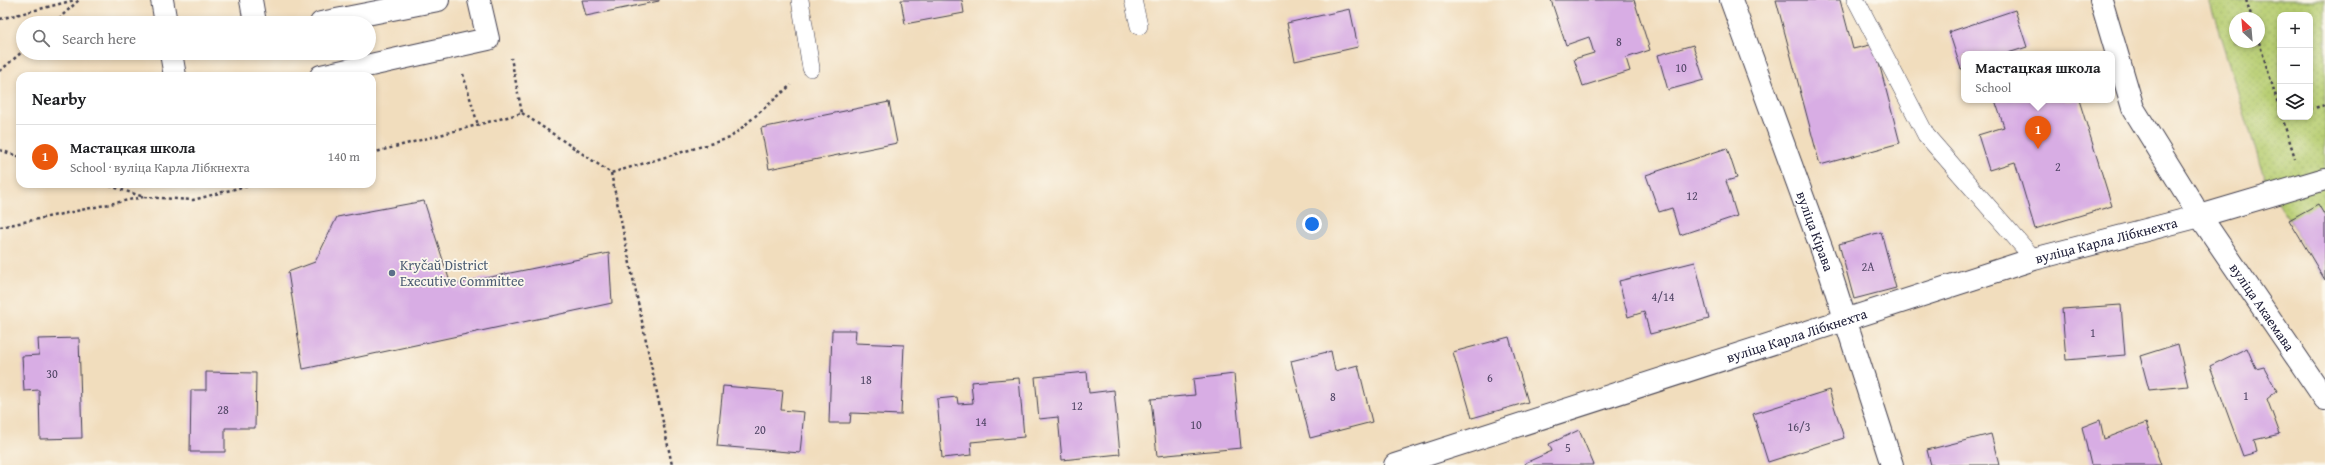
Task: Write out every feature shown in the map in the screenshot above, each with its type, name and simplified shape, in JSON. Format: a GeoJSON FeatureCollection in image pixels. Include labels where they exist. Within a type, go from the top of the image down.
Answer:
{"type":"FeatureCollection","features":[{"type":"Feature","properties":{"kind":"street"},"geometry":{"type":"LineString","coordinates":[[162,0],[165,16]]}},
{"type":"Feature","properties":{"kind":"street"},"geometry":{"type":"LineString","coordinates":[[251,0],[254,16]]}},
{"type":"Feature","properties":{"kind":"street"},"geometry":{"type":"LineString","coordinates":[[357,16],[438,0]]}},
{"type":"Feature","properties":{"kind":"street"},"geometry":{"type":"LineString","coordinates":[[339,72],[488,39],[479,0]]}},
{"type":"Feature","properties":{"kind":"street","name":"вуліца Кірава"},"geometry":{"type":"LineString","coordinates":[[1732,0],[1846,319],[1892,465]]}},
{"type":"Feature","properties":{"kind":"street","name":"вуліца Акаемава"},"geometry":{"type":"LineString","coordinates":[[2101,0],[2133,108],[2200,216],[2325,399]]}},
{"type":"Feature","properties":{"kind":"street"},"geometry":{"type":"LineString","coordinates":[[172,60],[174,72]]}},
{"type":"Feature","properties":{"kind":"street","name":"вуліца Карла Лібкнехта"},"geometry":{"type":"LineString","coordinates":[[1395,465],[2034,259],[2200,216],[2325,179]]}},
{"type":"Feature","properties":{"kind":"lane"},"geometry":{"type":"LineString","coordinates":[[800,0],[811,68]]}},
{"type":"Feature","properties":{"kind":"lane"},"geometry":{"type":"LineString","coordinates":[[1132,0],[1139,26]]}},
{"type":"Feature","properties":{"kind":"lane"},"geometry":{"type":"LineString","coordinates":[[1856,0],[1926,135],[2034,259]]}},
{"type":"Feature","properties":{"kind":"path"},"geometry":{"type":"LineString","coordinates":[[0,19],[75,0]]}},
{"type":"Feature","properties":{"kind":"path"},"geometry":{"type":"LineString","coordinates":[[62,16],[79,0]]}},
{"type":"Feature","properties":{"kind":"path"},"geometry":{"type":"LineString","coordinates":[[2246,0],[2250,12]]}},
{"type":"Feature","properties":{"kind":"path"},"geometry":{"type":"LineString","coordinates":[[2261,48],[2277,100]]}},
{"type":"Feature","properties":{"kind":"path"},"geometry":{"type":"LineString","coordinates":[[510,53],[522,113],[611,173],[672,465]]}},
{"type":"Feature","properties":{"kind":"path"},"geometry":{"type":"LineString","coordinates":[[0,72],[16,57]]}},
{"type":"Feature","properties":{"kind":"path"},"geometry":{"type":"LineString","coordinates":[[611,173],[730,138],[811,68]]}},
{"type":"Feature","properties":{"kind":"path"},"geometry":{"type":"LineString","coordinates":[[2313,109],[2325,105]]}},
{"type":"Feature","properties":{"kind":"path"},"geometry":{"type":"LineString","coordinates":[[376,152],[522,113]]}},
{"type":"Feature","properties":{"kind":"path"},"geometry":{"type":"LineString","coordinates":[[2284,120],[2303,185]]}},
{"type":"Feature","properties":{"kind":"path"},"geometry":{"type":"LineString","coordinates":[[0,150],[16,156]]}},
{"type":"Feature","properties":{"kind":"path"},"geometry":{"type":"LineString","coordinates":[[116,188],[144,197],[193,200],[238,188]]}},
{"type":"Feature","properties":{"kind":"path"},"geometry":{"type":"LineString","coordinates":[[0,227],[144,197]]}},
{"type":"Feature","properties":{"kind":"green space"},"geometry":{"type":"Polygon","coordinates":[[[2209,0],[2325,0],[2325,280],[2265,180],[2209,0]]]}},
{"type":"Feature","properties":{"kind":"building"},"geometry":{"type":"Polygon","coordinates":[[[582,0],[659,0],[659,1],[586,16],[582,0]]]}},
{"type":"Feature","properties":{"kind":"building"},"geometry":{"type":"Polygon","coordinates":[[[901,0],[962,0],[964,13],[905,24],[901,0]]]}},
{"type":"Feature","properties":{"kind":"building"},"geometry":{"type":"Polygon","coordinates":[[[1551,0],[1634,0],[1650,50],[1626,58],[1630,71],[1583,86],[1574,59],[1594,53],[1589,37],[1566,45],[1551,0]]]}},
{"type":"Feature","properties":{"kind":"building"},"geometry":{"type":"Polygon","coordinates":[[[1776,0],[1840,0],[1853,49],[1874,44],[1900,143],[1820,165],[1776,0]]]}},
{"type":"Feature","properties":{"kind":"building"},"geometry":{"type":"Polygon","coordinates":[[[1350,9],[1358,47],[1295,61],[1287,23],[1350,9]]]}},
{"type":"Feature","properties":{"kind":"building"},"geometry":{"type":"Polygon","coordinates":[[[2015,10],[2027,47],[2014,51],[1961,51],[1961,69],[1949,32],[2015,10]]]}},
{"type":"Feature","properties":{"kind":"building"},"geometry":{"type":"Polygon","coordinates":[[[1693,45],[1704,80],[1668,90],[1658,55],[1693,45]]]}},
{"type":"Feature","properties":{"kind":"building"},"geometry":{"type":"Polygon","coordinates":[[[889,102],[897,143],[769,169],[761,128],[889,102]]]}},
{"type":"Feature","properties":{"kind":"building"},"geometry":{"type":"Polygon","coordinates":[[[1996,103],[2080,103],[2112,206],[2035,229],[2015,162],[1989,170],[1978,135],[2004,127],[1996,103]]]}},
{"type":"Feature","properties":{"kind":"building"},"geometry":{"type":"Polygon","coordinates":[[[1727,148],[1737,178],[1726,181],[1737,216],[1680,235],[1672,208],[1659,212],[1646,175],[1727,148]]]}},
{"type":"Feature","properties":{"kind":"building"},"geometry":{"type":"Polygon","coordinates":[[[424,201],[451,285],[609,253],[612,303],[303,369],[288,272],[315,262],[337,217],[424,201]]]}},
{"type":"Feature","properties":{"kind":"building"},"geometry":{"type":"Polygon","coordinates":[[[2318,204],[2325,216],[2325,280],[2289,220],[2318,204]]]}},
{"type":"Feature","properties":{"kind":"building"},"geometry":{"type":"Polygon","coordinates":[[[1881,232],[1896,288],[1854,299],[1839,244],[1881,232]]]}},
{"type":"Feature","properties":{"kind":"building"},"geometry":{"type":"Polygon","coordinates":[[[1695,262],[1709,319],[1650,334],[1644,312],[1628,317],[1619,281],[1695,262]]]}},
{"type":"Feature","properties":{"kind":"building"},"geometry":{"type":"Polygon","coordinates":[[[2121,305],[2125,355],[2066,360],[2062,309],[2121,305]]]}},
{"type":"Feature","properties":{"kind":"building"},"geometry":{"type":"Polygon","coordinates":[[[832,330],[856,330],[855,343],[904,345],[901,415],[851,413],[850,423],[829,423],[832,330]]]}},
{"type":"Feature","properties":{"kind":"building"},"geometry":{"type":"Polygon","coordinates":[[[1509,337],[1528,402],[1472,418],[1453,352],[1509,337]]]}},
{"type":"Feature","properties":{"kind":"building"},"geometry":{"type":"Polygon","coordinates":[[[79,338],[82,438],[40,439],[39,390],[24,391],[22,356],[39,355],[38,339],[79,338]]]}},
{"type":"Feature","properties":{"kind":"building"},"geometry":{"type":"Polygon","coordinates":[[[2178,344],[2188,386],[2149,390],[2140,356],[2178,344]]]}},
{"type":"Feature","properties":{"kind":"building"},"geometry":{"type":"Polygon","coordinates":[[[2247,348],[2256,369],[2264,367],[2277,391],[2267,399],[2280,434],[2254,440],[2257,452],[2243,456],[2210,366],[2247,348]]]}},
{"type":"Feature","properties":{"kind":"building"},"geometry":{"type":"Polygon","coordinates":[[[1331,351],[1335,371],[1358,365],[1372,422],[1310,438],[1291,361],[1331,351]]]}},
{"type":"Feature","properties":{"kind":"building"},"geometry":{"type":"Polygon","coordinates":[[[206,372],[256,373],[255,428],[225,428],[225,452],[190,452],[191,390],[206,390],[206,372]]]}},
{"type":"Feature","properties":{"kind":"building"},"geometry":{"type":"Polygon","coordinates":[[[1087,372],[1089,393],[1114,390],[1120,454],[1062,460],[1058,417],[1039,419],[1035,377],[1087,372]]]}},
{"type":"Feature","properties":{"kind":"building"},"geometry":{"type":"Polygon","coordinates":[[[1234,374],[1241,448],[1157,456],[1151,399],[1195,395],[1193,379],[1234,374]]]}},
{"type":"Feature","properties":{"kind":"building"},"geometry":{"type":"Polygon","coordinates":[[[1019,378],[1024,437],[971,442],[972,455],[942,458],[937,399],[957,397],[958,404],[973,403],[971,382],[1019,378]]]}},
{"type":"Feature","properties":{"kind":"building"},"geometry":{"type":"Polygon","coordinates":[[[723,386],[783,391],[781,410],[804,412],[800,453],[717,446],[723,386]]]}},
{"type":"Feature","properties":{"kind":"building"},"geometry":{"type":"Polygon","coordinates":[[[1829,390],[1844,438],[1768,462],[1753,414],[1829,390]]]}},
{"type":"Feature","properties":{"kind":"building"},"geometry":{"type":"Polygon","coordinates":[[[2100,420],[2104,439],[2146,423],[2161,465],[2091,465],[2082,427],[2100,420]]]}},
{"type":"Feature","properties":{"kind":"building"},"geometry":{"type":"Polygon","coordinates":[[[1579,430],[1594,465],[1526,465],[1525,463],[1552,451],[1549,444],[1579,430]]]}},
{"type":"Feature","properties":{"kind":"building"},"geometry":{"type":"Polygon","coordinates":[[[1991,434],[1999,465],[1931,465],[1927,450],[1991,434]]]}},
{"type":"Feature","properties":{"kind":"place","name":"Мастацкая школа"},"geometry":{"type":"Point","coordinates":[2038,149]}},
{"type":"Feature","properties":{"kind":"place","name":"Kryčaŭ District Executive Committee"},"geometry":{"type":"Point","coordinates":[392,273]}}]}
